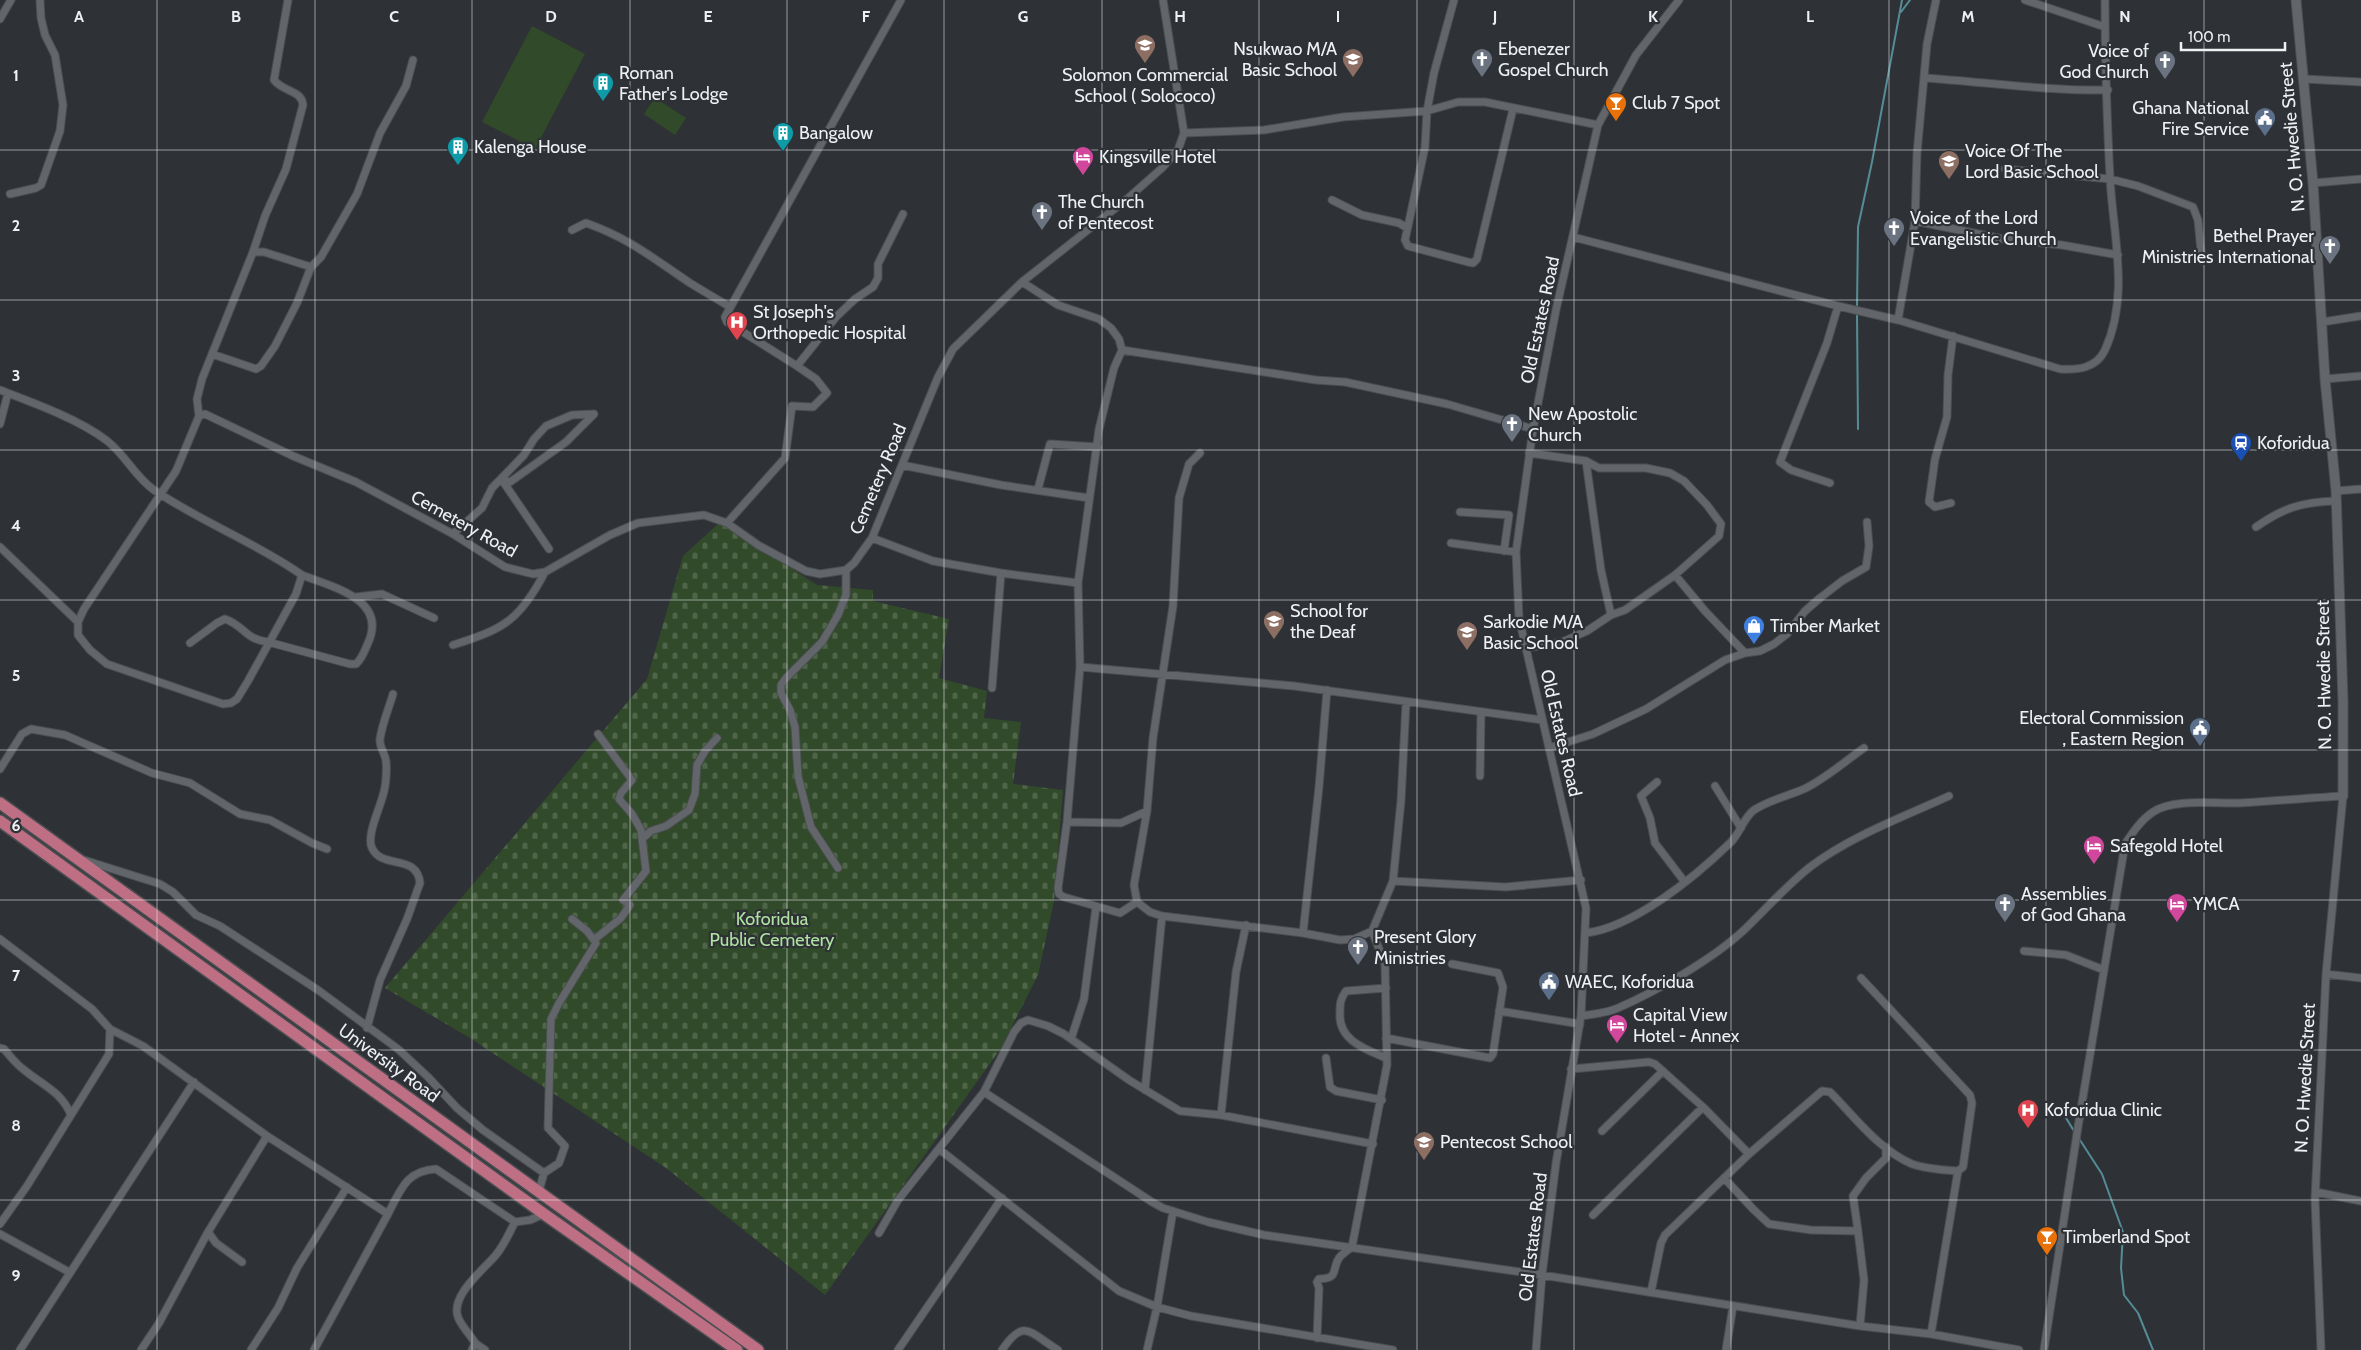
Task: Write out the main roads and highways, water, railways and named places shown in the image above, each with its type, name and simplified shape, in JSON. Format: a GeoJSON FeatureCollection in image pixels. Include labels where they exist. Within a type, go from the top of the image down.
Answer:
{"type":"FeatureCollection","features":[{"type":"Feature","properties":{"kind":"highway","name":"University Road"},"geometry":{"type":"LineString","coordinates":[[0,804],[79,859],[408,1100],[539,1190],[758,1350]]}},
{"type":"Feature","properties":{"kind":"highway","name":"University Road"},"geometry":{"type":"LineString","coordinates":[[0,822],[736,1350]]}},
{"type":"Feature","properties":{"kind":"waterway"},"geometry":{"type":"LineString","coordinates":[[1857,308],[1858,227],[1902,0]]}},
{"type":"Feature","properties":{"kind":"waterway"},"geometry":{"type":"LineString","coordinates":[[1901,12],[1910,0]]}},
{"type":"Feature","properties":{"kind":"waterway"},"geometry":{"type":"LineString","coordinates":[[1857,313],[1858,429]]}},
{"type":"Feature","properties":{"kind":"waterway"},"geometry":{"type":"LineString","coordinates":[[2066,1118],[2074,1131]]}},
{"type":"Feature","properties":{"kind":"waterway"},"geometry":{"type":"LineString","coordinates":[[2078,1137],[2102,1174],[2123,1232],[2121,1268],[2124,1295],[2138,1313],[2153,1350]]}},
{"type":"Feature","properties":{"kind":"place","name":"Solomon Commercial School ( Solococo)"},"geometry":{"type":"Point","coordinates":[1145,64]}},
{"type":"Feature","properties":{"kind":"place","name":"Nsukwao M/A Basic School"},"geometry":{"type":"Point","coordinates":[1353,78]}},
{"type":"Feature","properties":{"kind":"place","name":"Ebenezer Gospel Church"},"geometry":{"type":"Point","coordinates":[1482,78]}},
{"type":"Feature","properties":{"kind":"place","name":"Voice of God Church"},"geometry":{"type":"Point","coordinates":[2165,80]}},
{"type":"Feature","properties":{"kind":"place","name":"Roman Father's Lodge"},"geometry":{"type":"Point","coordinates":[603,102]}},
{"type":"Feature","properties":{"kind":"place","name":"Club 7 Spot"},"geometry":{"type":"Point","coordinates":[1616,122]}},
{"type":"Feature","properties":{"kind":"place","name":"Ghana National Fire Service"},"geometry":{"type":"Point","coordinates":[2265,137]}},
{"type":"Feature","properties":{"kind":"place","name":"Bangalow"},"geometry":{"type":"Point","coordinates":[783,152]}},
{"type":"Feature","properties":{"kind":"place","name":"Kalenga House"},"geometry":{"type":"Point","coordinates":[458,166]}},
{"type":"Feature","properties":{"kind":"place","name":"Kingsville Hotel"},"geometry":{"type":"Point","coordinates":[1083,176]}},
{"type":"Feature","properties":{"kind":"place","name":"Voice Of The Lord Basic School"},"geometry":{"type":"Point","coordinates":[1949,180]}},
{"type":"Feature","properties":{"kind":"place","name":"The Church of Pentecost"},"geometry":{"type":"Point","coordinates":[1042,231]}},
{"type":"Feature","properties":{"kind":"place","name":"Voice of the Lord Evangelistic Church"},"geometry":{"type":"Point","coordinates":[1894,247]}},
{"type":"Feature","properties":{"kind":"place","name":"Bethel Prayer Ministries International"},"geometry":{"type":"Point","coordinates":[2330,265]}},
{"type":"Feature","properties":{"kind":"place","name":"St Joseph's Orthopedic Hospital"},"geometry":{"type":"Point","coordinates":[737,341]}},
{"type":"Feature","properties":{"kind":"place","name":"New Apostolic Church"},"geometry":{"type":"Point","coordinates":[1512,443]}},
{"type":"Feature","properties":{"kind":"place","name":"Koforidua"},"geometry":{"type":"Point","coordinates":[2241,462]}},
{"type":"Feature","properties":{"kind":"place","name":"School for the Deaf"},"geometry":{"type":"Point","coordinates":[1274,640]}},
{"type":"Feature","properties":{"kind":"place","name":"Timber Market"},"geometry":{"type":"Point","coordinates":[1754,645]}},
{"type":"Feature","properties":{"kind":"place","name":"Sarkodie M/A Basic School"},"geometry":{"type":"Point","coordinates":[1467,651]}},
{"type":"Feature","properties":{"kind":"place","name":"Electoral Commission , Eastern Region"},"geometry":{"type":"Point","coordinates":[2200,747]}},
{"type":"Feature","properties":{"kind":"place","name":"Safegold Hotel"},"geometry":{"type":"Point","coordinates":[2094,865]}},
{"type":"Feature","properties":{"kind":"place","name":"Assemblies of God Ghana"},"geometry":{"type":"Point","coordinates":[2005,923]}},
{"type":"Feature","properties":{"kind":"place","name":"YMCA"},"geometry":{"type":"Point","coordinates":[2177,923]}},
{"type":"Feature","properties":{"kind":"place","name":"Present Glory Ministries"},"geometry":{"type":"Point","coordinates":[1358,966]}},
{"type":"Feature","properties":{"kind":"place","name":"WAEC, Koforidua"},"geometry":{"type":"Point","coordinates":[1549,1001]}},
{"type":"Feature","properties":{"kind":"place","name":"Capital View Hotel - Annex"},"geometry":{"type":"Point","coordinates":[1617,1044]}},
{"type":"Feature","properties":{"kind":"place","name":"Koforidua Clinic"},"geometry":{"type":"Point","coordinates":[2028,1129]}},
{"type":"Feature","properties":{"kind":"place","name":"Pentecost School"},"geometry":{"type":"Point","coordinates":[1424,1161]}},
{"type":"Feature","properties":{"kind":"place","name":"Timberland Spot"},"geometry":{"type":"Point","coordinates":[2047,1256]}},
{"type":"Feature","properties":{"kind":"park label","name":"Koforidua Public Cemetery"},"geometry":{"type":"Point","coordinates":[772,930]}}]}
